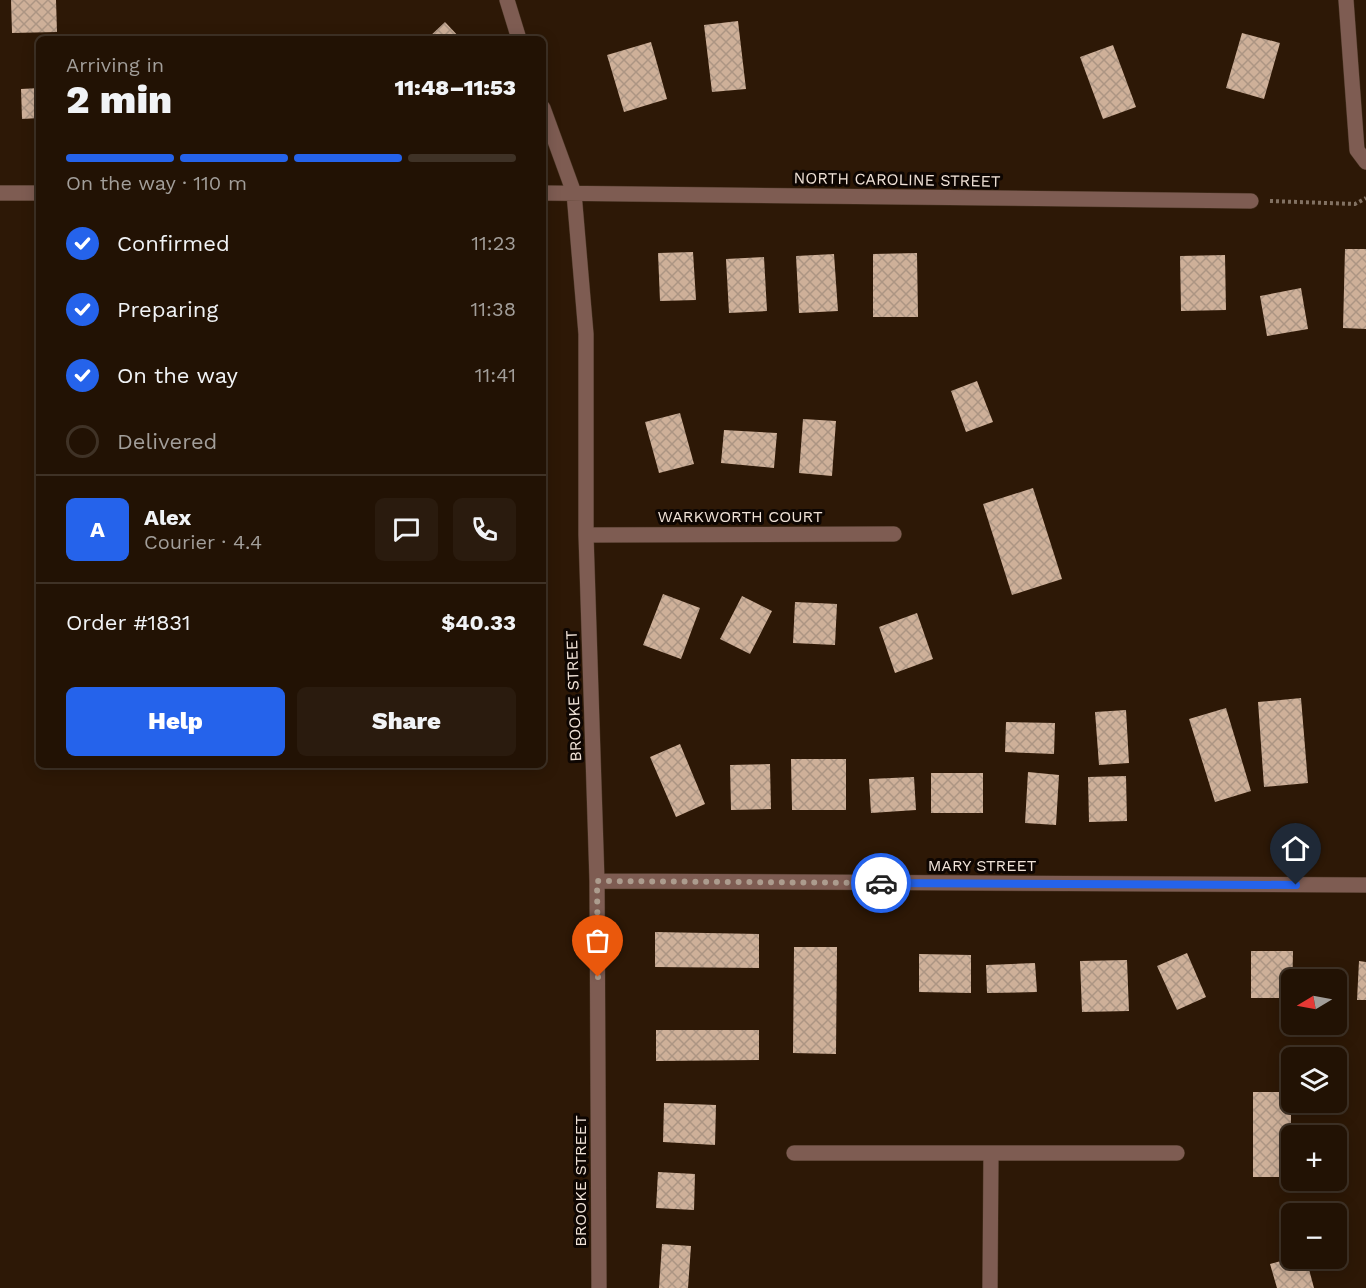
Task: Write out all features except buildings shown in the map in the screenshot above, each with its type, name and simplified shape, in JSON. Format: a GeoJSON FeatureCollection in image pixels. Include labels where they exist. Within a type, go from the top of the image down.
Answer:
{"type":"FeatureCollection","features":[{"type":"Feature","properties":{"kind":"street"},"geometry":{"type":"LineString","coordinates":[[507,0],[518,36]]}},
{"type":"Feature","properties":{"kind":"street"},"geometry":{"type":"LineString","coordinates":[[1346,0],[1357,150],[1366,162]]}},
{"type":"Feature","properties":{"kind":"street","name":"BROOKE STREET"},"geometry":{"type":"LineString","coordinates":[[546,116],[574,193],[586,334],[586,535],[597,881],[599,1288]]}},
{"type":"Feature","properties":{"kind":"street"},"geometry":{"type":"LineString","coordinates":[[0,193],[36,193]]}},
{"type":"Feature","properties":{"kind":"street","name":"NORTH CAROLINE STREET"},"geometry":{"type":"LineString","coordinates":[[546,193],[1251,201]]}},
{"type":"Feature","properties":{"kind":"street","name":"WARKWORTH COURT"},"geometry":{"type":"LineString","coordinates":[[586,535],[894,534]]}},
{"type":"Feature","properties":{"kind":"street","name":"MARY STREET"},"geometry":{"type":"LineString","coordinates":[[597,881],[1366,885]]}},
{"type":"Feature","properties":{"kind":"street"},"geometry":{"type":"LineString","coordinates":[[794,1153],[1177,1153]]}},
{"type":"Feature","properties":{"kind":"street"},"geometry":{"type":"LineString","coordinates":[[990,1288],[991,1153]]}},
{"type":"Feature","properties":{"kind":"path"},"geometry":{"type":"LineString","coordinates":[[1251,201],[1355,204],[1366,198]]}},
{"type":"Feature","properties":{"kind":"way so far"},"geometry":{"type":"LineString","coordinates":[[598,977],[597,881],[881,883]]}},
{"type":"Feature","properties":{"kind":"route"},"geometry":{"type":"LineString","coordinates":[[881,883],[1296,885]]}}]}
